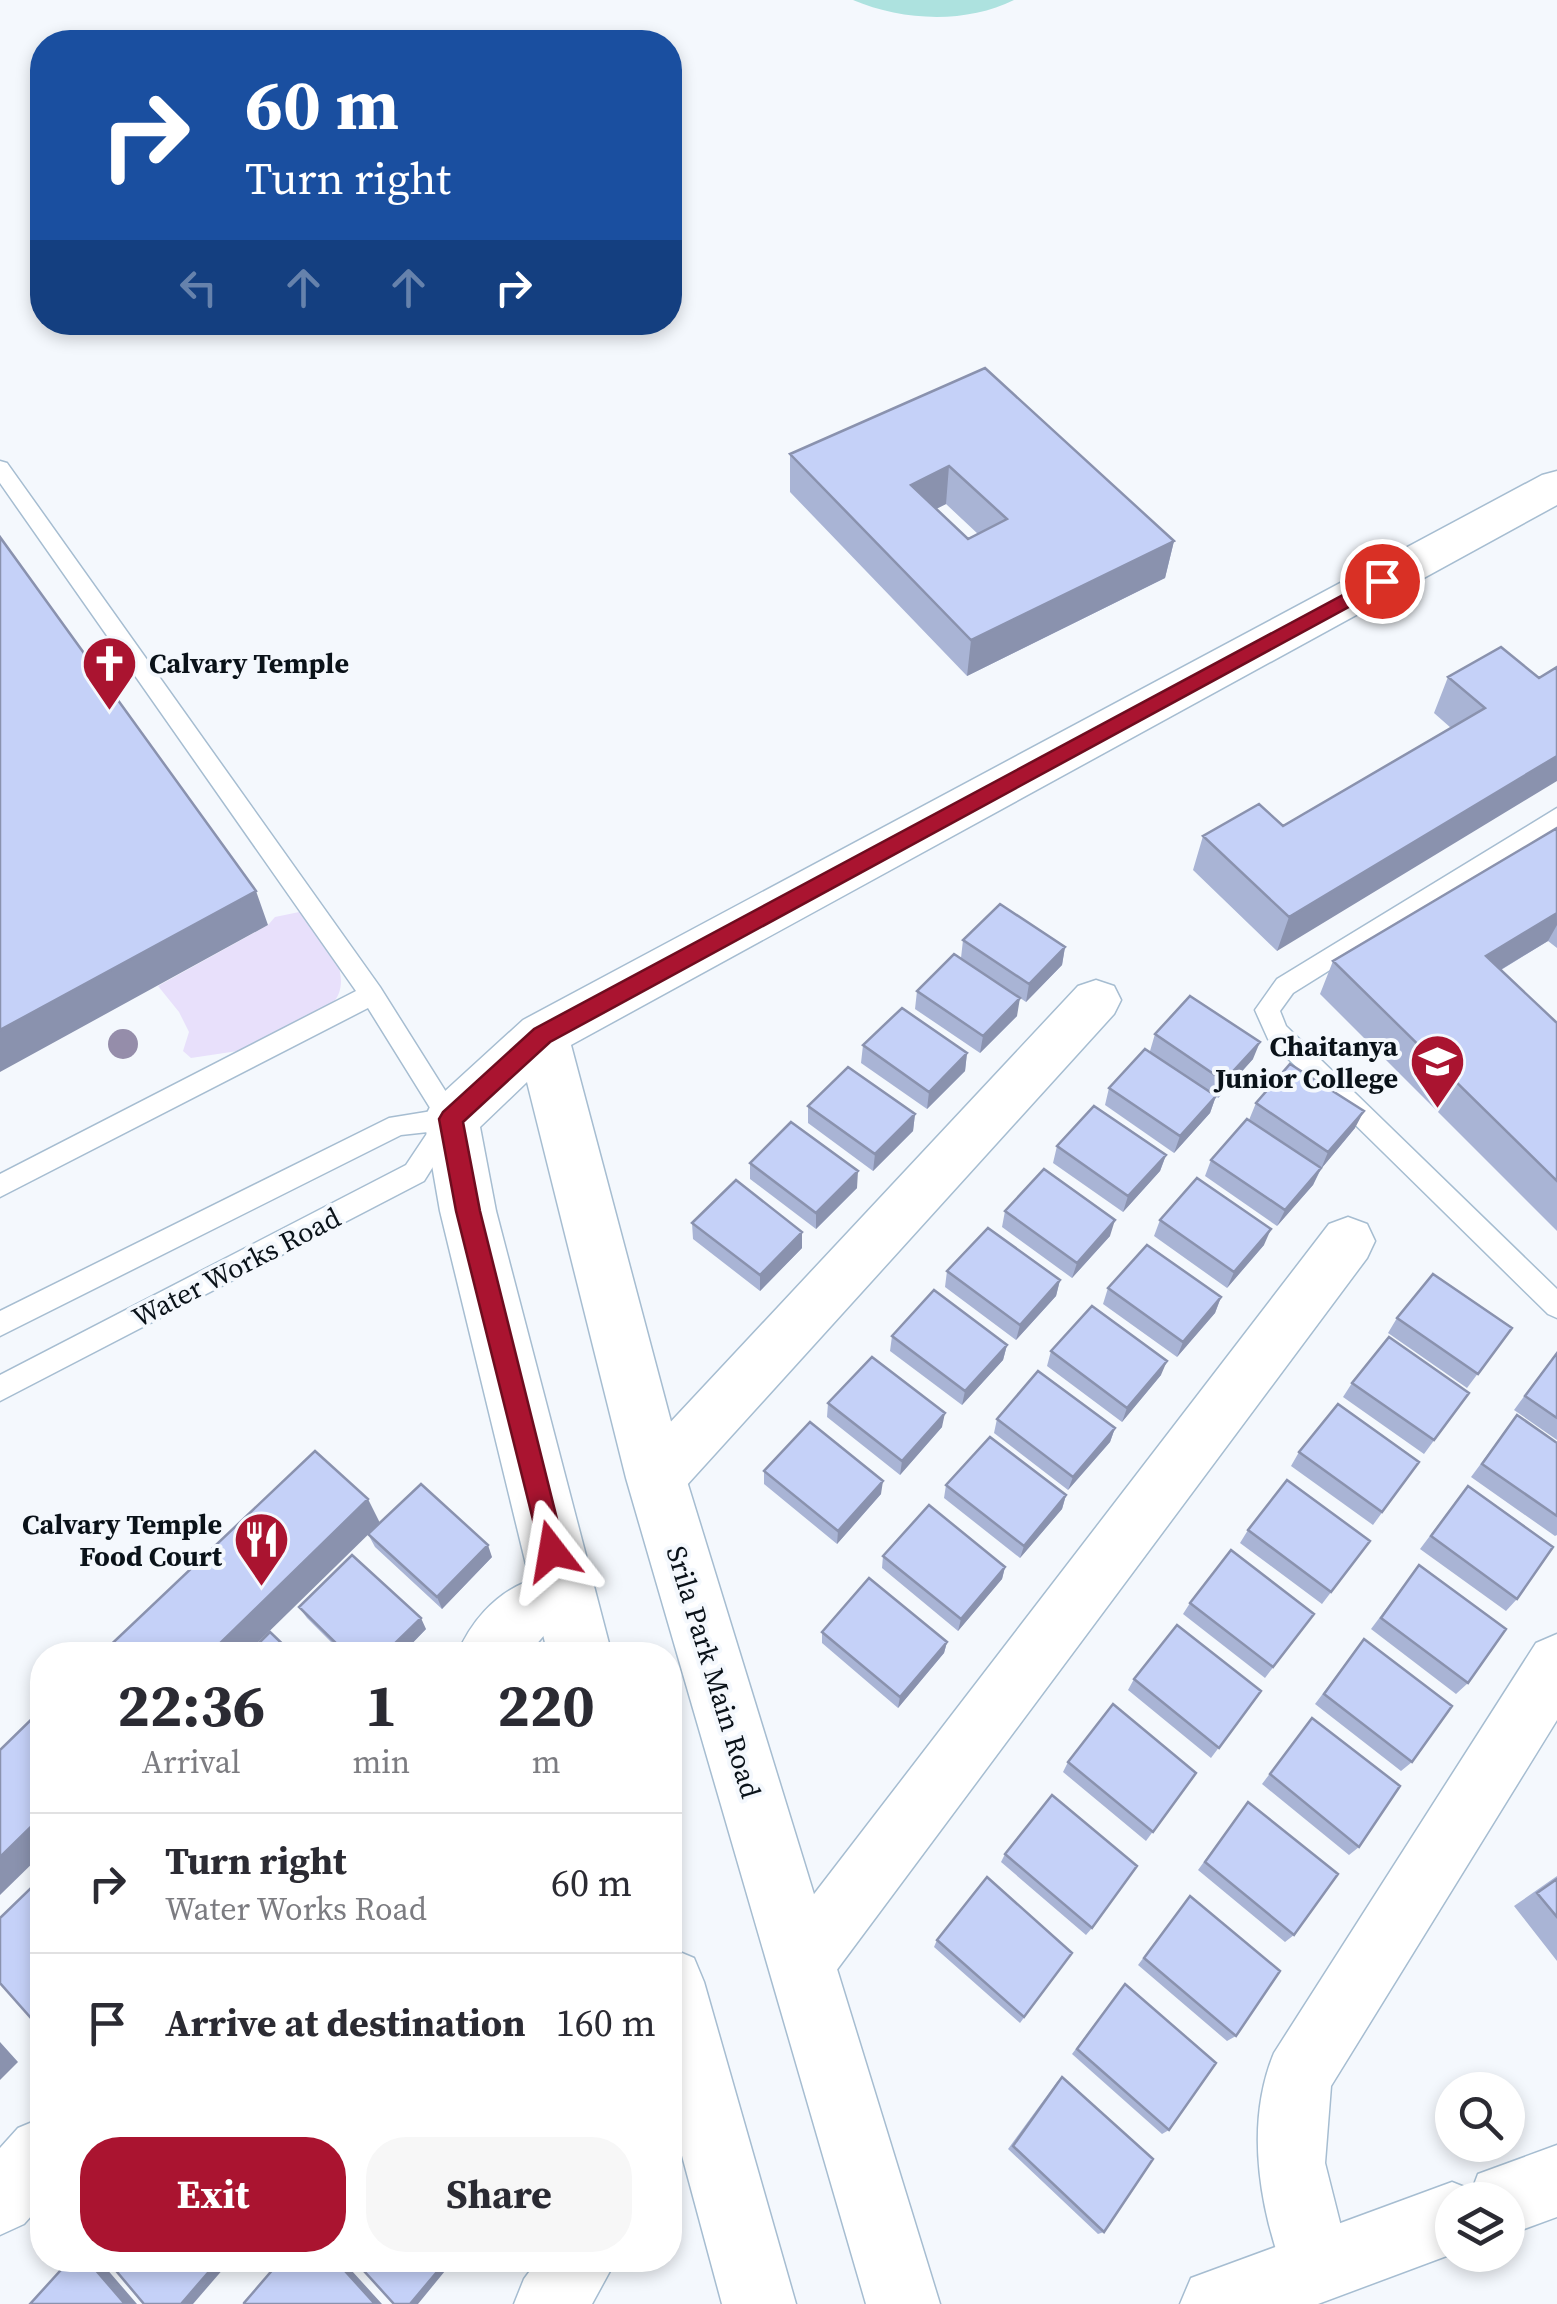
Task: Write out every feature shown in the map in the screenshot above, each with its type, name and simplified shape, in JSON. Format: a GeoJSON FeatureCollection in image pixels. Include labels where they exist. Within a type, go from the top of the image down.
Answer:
{"type":"FeatureCollection","features":[{"type":"Feature","properties":{"kind":"street","name":"Water Works Road"},"geometry":{"type":"LineString","coordinates":[[451,1119],[542,1035],[1557,486]]}},
{"type":"Feature","properties":{"kind":"street"},"geometry":{"type":"LineString","coordinates":[[656,1478],[1096,1000]]}},
{"type":"Feature","properties":{"kind":"street","name":"Srila Park Main Road"},"geometry":{"type":"LineString","coordinates":[[542,1035],[656,1478],[903,2304]]}},
{"type":"Feature","properties":{"kind":"street"},"geometry":{"type":"LineString","coordinates":[[451,1119],[468,1211],[577,1642]]}},
{"type":"Feature","properties":{"kind":"street"},"geometry":{"type":"LineString","coordinates":[[801,1964],[1348,1241]]}},
{"type":"Feature","properties":{"kind":"street"},"geometry":{"type":"LineString","coordinates":[[499,1642],[526,1611],[535,1642]]}},
{"type":"Feature","properties":{"kind":"street"},"geometry":{"type":"LineString","coordinates":[[1316,2266],[1291,2164],[1298,2077],[1557,1664]]}},
{"type":"Feature","properties":{"kind":"street"},"geometry":{"type":"LineString","coordinates":[[682,2026],[758,2304]]}},
{"type":"Feature","properties":{"kind":"street"},"geometry":{"type":"LineString","coordinates":[[0,2200],[30,2166]]}},
{"type":"Feature","properties":{"kind":"street"},"geometry":{"type":"LineString","coordinates":[[1525,2193],[1557,2182]]}},
{"type":"Feature","properties":{"kind":"street"},"geometry":{"type":"LineString","coordinates":[[1217,2304],[1435,2224]]}},
{"type":"Feature","properties":{"kind":"street"},"geometry":{"type":"LineString","coordinates":[[550,2304],[573,2272]]}},
{"type":"Feature","properties":{"kind":"lane"},"geometry":{"type":"LineString","coordinates":[[0,468],[372,994],[451,1119]]}},
{"type":"Feature","properties":{"kind":"lane"},"geometry":{"type":"LineString","coordinates":[[1557,817],[1284,986],[1267,1010],[1277,1032],[1557,1306]]}},
{"type":"Feature","properties":{"kind":"lane"},"geometry":{"type":"LineString","coordinates":[[0,1186],[372,994]]}},
{"type":"Feature","properties":{"kind":"lane","name":"Water Works Road"},"geometry":{"type":"LineString","coordinates":[[0,1324],[398,1124],[451,1119]]}},
{"type":"Feature","properties":{"kind":"lane","name":"Water Works Road"},"geometry":{"type":"LineString","coordinates":[[0,1389],[415,1173],[451,1119]]}},
{"type":"Feature","properties":{"kind":"shaded area"},"geometry":{"type":"Polygon","coordinates":[[[853,0],[1014,0],[975,13],[934,17],[892,12],[853,0]]]}},
{"type":"Feature","properties":{"kind":"shaded area"},"geometry":{"type":"Polygon","coordinates":[[[304,911],[328,943],[339,969],[339,993],[332,1004],[251,1049],[191,1058],[183,1051],[189,1032],[158,986],[268,925],[275,917],[304,911]]]}},
{"type":"Feature","properties":{"kind":"building"},"geometry":{"type":"Polygon","coordinates":[[[985,368],[1174,541],[971,640],[790,454],[985,368]],[[949,466],[911,485],[968,539],[1007,519],[949,466]]]}},
{"type":"Feature","properties":{"kind":"building"},"geometry":{"type":"Polygon","coordinates":[[[0,537],[256,891],[0,1030],[0,537]]]}},
{"type":"Feature","properties":{"kind":"building"},"geometry":{"type":"Polygon","coordinates":[[[1501,647],[1539,678],[1557,667],[1557,756],[1289,917],[1203,836],[1259,804],[1283,826],[1485,708],[1448,677],[1501,647]]]}},
{"type":"Feature","properties":{"kind":"building"},"geometry":{"type":"Polygon","coordinates":[[[1557,828],[1557,913],[1486,956],[1557,1023],[1557,1181],[1333,961],[1557,828]]]}},
{"type":"Feature","properties":{"kind":"building"},"geometry":{"type":"Polygon","coordinates":[[[1000,904],[1065,947],[1029,984],[963,940],[1000,904]]]}},
{"type":"Feature","properties":{"kind":"building"},"geometry":{"type":"Polygon","coordinates":[[[954,954],[1020,998],[983,1036],[917,991],[954,954]]]}},
{"type":"Feature","properties":{"kind":"building"},"geometry":{"type":"Polygon","coordinates":[[[1190,996],[1260,1042],[1224,1081],[1155,1034],[1190,996]]]}},
{"type":"Feature","properties":{"kind":"building"},"geometry":{"type":"Polygon","coordinates":[[[902,1008],[967,1053],[929,1092],[863,1045],[902,1008]]]}},
{"type":"Feature","properties":{"kind":"building"},"geometry":{"type":"Polygon","coordinates":[[[1145,1049],[1216,1096],[1180,1136],[1109,1088],[1145,1049]]]}},
{"type":"Feature","properties":{"kind":"building"},"geometry":{"type":"Polygon","coordinates":[[[1290,1064],[1364,1111],[1328,1152],[1256,1103],[1290,1064]]]}},
{"type":"Feature","properties":{"kind":"building"},"geometry":{"type":"Polygon","coordinates":[[[848,1067],[915,1114],[875,1154],[808,1106],[848,1067]]]}},
{"type":"Feature","properties":{"kind":"building"},"geometry":{"type":"Polygon","coordinates":[[[1094,1106],[1166,1155],[1128,1196],[1057,1146],[1094,1106]]]}},
{"type":"Feature","properties":{"kind":"building"},"geometry":{"type":"Polygon","coordinates":[[[1247,1119],[1321,1168],[1285,1210],[1211,1160],[1247,1119]]]}},
{"type":"Feature","properties":{"kind":"building"},"geometry":{"type":"Polygon","coordinates":[[[791,1122],[858,1171],[816,1213],[750,1163],[791,1122]]]}},
{"type":"Feature","properties":{"kind":"building"},"geometry":{"type":"Polygon","coordinates":[[[1044,1169],[1115,1220],[1077,1263],[1005,1211],[1044,1169]]]}},
{"type":"Feature","properties":{"kind":"building"},"geometry":{"type":"Polygon","coordinates":[[[1197,1178],[1271,1229],[1234,1272],[1160,1220],[1197,1178]]]}},
{"type":"Feature","properties":{"kind":"building"},"geometry":{"type":"Polygon","coordinates":[[[736,1180],[802,1232],[760,1275],[692,1223],[736,1180]]]}},
{"type":"Feature","properties":{"kind":"building"},"geometry":{"type":"Polygon","coordinates":[[[988,1228],[1060,1280],[1020,1325],[947,1271],[988,1228]]]}},
{"type":"Feature","properties":{"kind":"building"},"geometry":{"type":"Polygon","coordinates":[[[1147,1245],[1221,1297],[1183,1342],[1108,1288],[1147,1245]]]}},
{"type":"Feature","properties":{"kind":"building"},"geometry":{"type":"Polygon","coordinates":[[[1433,1274],[1512,1328],[1478,1374],[1397,1318],[1433,1274]]]}},
{"type":"Feature","properties":{"kind":"building"},"geometry":{"type":"Polygon","coordinates":[[[934,1290],[1007,1345],[965,1391],[892,1336],[934,1290]]]}},
{"type":"Feature","properties":{"kind":"building"},"geometry":{"type":"Polygon","coordinates":[[[1092,1306],[1167,1361],[1127,1408],[1051,1351],[1092,1306]]]}},
{"type":"Feature","properties":{"kind":"building"},"geometry":{"type":"Polygon","coordinates":[[[1389,1337],[1469,1393],[1434,1440],[1352,1383],[1389,1337]]]}},
{"type":"Feature","properties":{"kind":"building"},"geometry":{"type":"Polygon","coordinates":[[[1557,1353],[1557,1418],[1525,1396],[1557,1353]]]}},
{"type":"Feature","properties":{"kind":"building"},"geometry":{"type":"Polygon","coordinates":[[[872,1357],[945,1413],[902,1461],[828,1403],[872,1357]]]}},
{"type":"Feature","properties":{"kind":"building"},"geometry":{"type":"Polygon","coordinates":[[[1038,1371],[1115,1428],[1073,1477],[997,1419],[1038,1371]]]}},
{"type":"Feature","properties":{"kind":"building"},"geometry":{"type":"Polygon","coordinates":[[[1338,1404],[1419,1462],[1382,1512],[1299,1452],[1338,1404]]]}},
{"type":"Feature","properties":{"kind":"building"},"geometry":{"type":"Polygon","coordinates":[[[1517,1415],[1557,1443],[1557,1516],[1482,1464],[1517,1415]]]}},
{"type":"Feature","properties":{"kind":"building"},"geometry":{"type":"Polygon","coordinates":[[[810,1422],[883,1481],[838,1531],[764,1471],[810,1422]]]}},
{"type":"Feature","properties":{"kind":"building"},"geometry":{"type":"Polygon","coordinates":[[[990,1437],[1066,1495],[1024,1546],[946,1485],[990,1437]]]}},
{"type":"Feature","properties":{"kind":"building"},"geometry":{"type":"Polygon","coordinates":[[[315,1451],[368,1499],[221,1642],[114,1642],[315,1451]]]}},
{"type":"Feature","properties":{"kind":"building"},"geometry":{"type":"Polygon","coordinates":[[[1287,1480],[1370,1541],[1331,1592],[1248,1530],[1287,1480]]]}},
{"type":"Feature","properties":{"kind":"building"},"geometry":{"type":"Polygon","coordinates":[[[421,1484],[488,1545],[437,1597],[368,1534],[421,1484]]]}},
{"type":"Feature","properties":{"kind":"building"},"geometry":{"type":"Polygon","coordinates":[[[1468,1486],[1553,1547],[1517,1599],[1431,1536],[1468,1486]]]}},
{"type":"Feature","properties":{"kind":"building"},"geometry":{"type":"Polygon","coordinates":[[[929,1505],[1005,1567],[961,1619],[883,1556],[929,1505]]]}},
{"type":"Feature","properties":{"kind":"building"},"geometry":{"type":"Polygon","coordinates":[[[1231,1550],[1314,1614],[1273,1667],[1190,1603],[1231,1550]]]}},
{"type":"Feature","properties":{"kind":"building"},"geometry":{"type":"Polygon","coordinates":[[[352,1555],[421,1618],[396,1642],[335,1642],[299,1607],[352,1555]]]}},
{"type":"Feature","properties":{"kind":"building"},"geometry":{"type":"Polygon","coordinates":[[[1419,1565],[1506,1629],[1468,1683],[1381,1618],[1419,1565]]]}},
{"type":"Feature","properties":{"kind":"building"},"geometry":{"type":"Polygon","coordinates":[[[869,1578],[947,1642],[900,1697],[822,1632],[869,1578]]]}},
{"type":"Feature","properties":{"kind":"building"},"geometry":{"type":"Polygon","coordinates":[[[1177,1625],[1261,1691],[1219,1748],[1134,1679],[1177,1625]]]}},
{"type":"Feature","properties":{"kind":"building"},"geometry":{"type":"Polygon","coordinates":[[[270,1632],[280,1642],[260,1642],[270,1632]]]}},
{"type":"Feature","properties":{"kind":"building"},"geometry":{"type":"Polygon","coordinates":[[[1364,1639],[1452,1706],[1412,1762],[1324,1694],[1364,1639]]]}},
{"type":"Feature","properties":{"kind":"building"},"geometry":{"type":"Polygon","coordinates":[[[1113,1704],[1196,1773],[1153,1832],[1068,1762],[1113,1704]]]}},
{"type":"Feature","properties":{"kind":"building"},"geometry":{"type":"Polygon","coordinates":[[[1312,1718],[1400,1786],[1359,1847],[1270,1774],[1312,1718]]]}},
{"type":"Feature","properties":{"kind":"building"},"geometry":{"type":"Polygon","coordinates":[[[30,1721],[30,1828],[0,1857],[0,1750],[30,1721]]]}},
{"type":"Feature","properties":{"kind":"building"},"geometry":{"type":"Polygon","coordinates":[[[1052,1795],[1137,1866],[1092,1928],[1005,1854],[1052,1795]]]}},
{"type":"Feature","properties":{"kind":"building"},"geometry":{"type":"Polygon","coordinates":[[[1248,1802],[1338,1874],[1294,1935],[1205,1862],[1248,1802]]]}},
{"type":"Feature","properties":{"kind":"building"},"geometry":{"type":"Polygon","coordinates":[[[987,1877],[1072,1953],[1024,2017],[937,1940],[987,1877]]]}},
{"type":"Feature","properties":{"kind":"building"},"geometry":{"type":"Polygon","coordinates":[[[1557,1879],[1557,1917],[1537,1893],[1557,1879]]]}},
{"type":"Feature","properties":{"kind":"building"},"geometry":{"type":"Polygon","coordinates":[[[30,1889],[30,2017],[0,1983],[0,1918],[30,1889]]]}},
{"type":"Feature","properties":{"kind":"building"},"geometry":{"type":"Polygon","coordinates":[[[1190,1896],[1280,1971],[1236,2036],[1144,1958],[1190,1896]]]}},
{"type":"Feature","properties":{"kind":"building"},"geometry":{"type":"Polygon","coordinates":[[[1125,1984],[1216,2063],[1169,2130],[1077,2049],[1125,1984]]]}},
{"type":"Feature","properties":{"kind":"building"},"geometry":{"type":"Polygon","coordinates":[[[1062,2077],[1153,2159],[1104,2232],[1013,2146],[1062,2077]]]}},
{"type":"Feature","properties":{"kind":"building"},"geometry":{"type":"Polygon","coordinates":[[[59,2272],[97,2272],[125,2304],[30,2304],[59,2272]]]}},
{"type":"Feature","properties":{"kind":"building"},"geometry":{"type":"Polygon","coordinates":[[[117,2272],[209,2272],[181,2304],[144,2304],[117,2272]]]}},
{"type":"Feature","properties":{"kind":"building"},"geometry":{"type":"Polygon","coordinates":[[[271,2272],[346,2272],[375,2304],[244,2304],[271,2272]]]}},
{"type":"Feature","properties":{"kind":"building"},"geometry":{"type":"Polygon","coordinates":[[[365,2272],[437,2272],[410,2304],[394,2304],[365,2272]]]}},
{"type":"Feature","properties":{"kind":"place","name":"Calvary Temple"},"geometry":{"type":"Point","coordinates":[110,712]}},
{"type":"Feature","properties":{"kind":"place","name":"Chaitanya Junior College"},"geometry":{"type":"Point","coordinates":[1437,1111]}},
{"type":"Feature","properties":{"kind":"place","name":"Calvary Temple Food Court"},"geometry":{"type":"Point","coordinates":[261,1589]}},
{"type":"Feature","properties":{"kind":"route"},"geometry":{"type":"LineString","coordinates":[[552,1551],[468,1211],[451,1119],[542,1035],[1382,581]]}}]}
